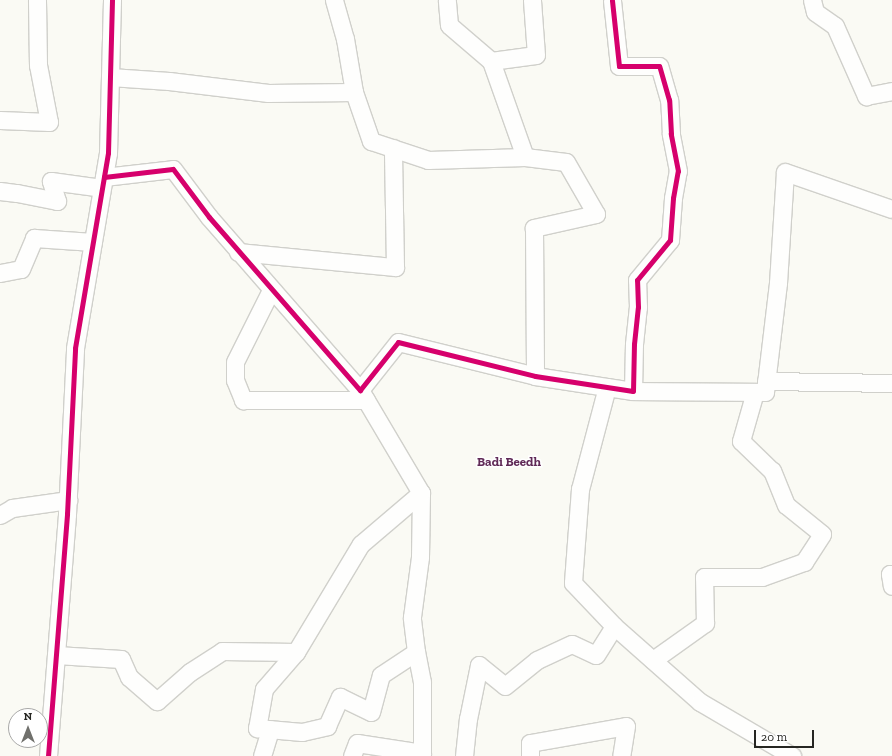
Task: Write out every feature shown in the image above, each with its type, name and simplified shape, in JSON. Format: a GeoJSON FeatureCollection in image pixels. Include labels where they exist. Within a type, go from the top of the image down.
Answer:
{"type":"FeatureCollection","features":[{"type":"Feature","properties":{"kind":"street"},"geometry":{"type":"LineString","coordinates":[[0,120],[49,122],[38,65],[37,0]]}},
{"type":"Feature","properties":{"kind":"street"},"geometry":{"type":"LineString","coordinates":[[48,756],[68,500],[75,348],[108,153],[112,0]]}},
{"type":"Feature","properties":{"kind":"street"},"geometry":{"type":"LineString","coordinates":[[334,0],[345,39],[354,92],[371,141],[428,160],[525,157],[566,162],[596,214],[534,228],[535,376]]}},
{"type":"Feature","properties":{"kind":"street"},"geometry":{"type":"LineString","coordinates":[[447,0],[449,25],[491,61],[525,157]]}},
{"type":"Feature","properties":{"kind":"street"},"geometry":{"type":"LineString","coordinates":[[491,61],[536,55],[532,0]]}},
{"type":"Feature","properties":{"kind":"street"},"geometry":{"type":"LineString","coordinates":[[612,0],[618,66],[659,66],[669,100],[671,134],[678,171],[673,198],[670,240],[637,280],[638,306],[634,344],[633,391]]}},
{"type":"Feature","properties":{"kind":"street"},"geometry":{"type":"LineString","coordinates":[[812,0],[815,12],[835,26],[866,96],[892,91]]}},
{"type":"Feature","properties":{"kind":"street"},"geometry":{"type":"LineString","coordinates":[[110,77],[168,81],[268,93],[354,92]]}},
{"type":"Feature","properties":{"kind":"street"},"geometry":{"type":"LineString","coordinates":[[238,252],[395,267],[393,148]]}},
{"type":"Feature","properties":{"kind":"street"},"geometry":{"type":"LineString","coordinates":[[0,191],[57,201],[51,181],[103,183],[173,169],[209,217],[238,252],[363,395],[421,493],[420,557],[412,617],[416,652],[422,682],[422,753],[357,743],[352,756]]}},
{"type":"Feature","properties":{"kind":"street"},"geometry":{"type":"LineString","coordinates":[[653,660],[705,623],[704,577],[762,577],[804,562],[822,534],[786,506],[772,471],[741,441],[761,386],[778,283],[785,172],[892,209]]}},
{"type":"Feature","properties":{"kind":"street"},"geometry":{"type":"LineString","coordinates":[[0,273],[21,269],[34,238],[93,242]]}},
{"type":"Feature","properties":{"kind":"street"},"geometry":{"type":"LineString","coordinates":[[271,290],[235,362],[235,380],[243,400],[363,395]]}},
{"type":"Feature","properties":{"kind":"street"},"geometry":{"type":"LineString","coordinates":[[363,395],[398,342],[535,376],[633,391],[892,383]]}},
{"type":"Feature","properties":{"kind":"street"},"geometry":{"type":"LineString","coordinates":[[607,387],[580,489],[573,583],[614,626],[700,702],[792,756]]}},
{"type":"Feature","properties":{"kind":"street"},"geometry":{"type":"LineString","coordinates":[[416,652],[381,675],[371,712],[340,697],[328,726],[302,732],[257,728],[264,689],[296,652],[361,544],[421,493]]}},
{"type":"Feature","properties":{"kind":"street"},"geometry":{"type":"LineString","coordinates":[[0,515],[12,508],[68,500]]}},
{"type":"Feature","properties":{"kind":"street"},"geometry":{"type":"LineString","coordinates":[[892,574],[890,574],[892,586]]}},
{"type":"Feature","properties":{"kind":"street"},"geometry":{"type":"LineString","coordinates":[[464,756],[468,719],[479,665],[505,686],[537,660],[572,644],[596,655],[614,626]]}},
{"type":"Feature","properties":{"kind":"street"},"geometry":{"type":"LineString","coordinates":[[56,655],[121,659],[129,677],[157,700],[190,672],[222,651],[296,652]]}},
{"type":"Feature","properties":{"kind":"street"},"geometry":{"type":"LineString","coordinates":[[530,756],[530,743],[626,726],[621,756]]}},
{"type":"Feature","properties":{"kind":"street"},"geometry":{"type":"LineString","coordinates":[[262,756],[270,729]]}},
{"type":"Feature","properties":{"kind":"cycle path"},"geometry":{"type":"LineString","coordinates":[[48,756],[67,514],[75,348],[108,153],[112,0]]}},
{"type":"Feature","properties":{"kind":"cycle path"},"geometry":{"type":"LineString","coordinates":[[104,177],[173,169],[209,217],[360,390],[398,342],[535,376],[633,391],[634,344],[638,307],[637,280],[670,240],[673,198],[678,171],[671,134],[669,100],[659,66],[619,66],[612,0]]}},
{"type":"Feature","properties":{"kind":"district","name":"Badi Beedh"},"geometry":{"type":"Point","coordinates":[509,462]}}]}
